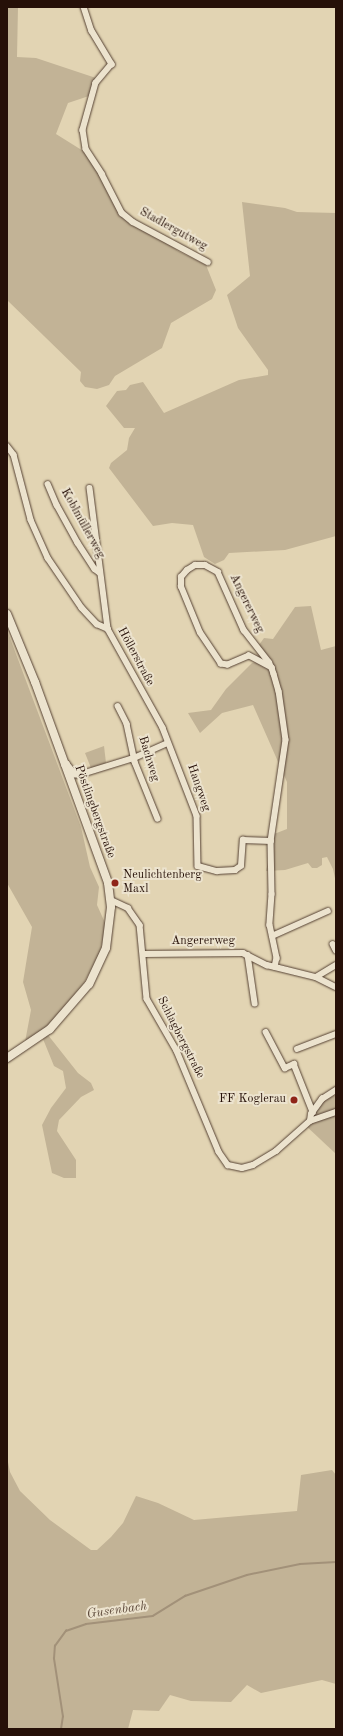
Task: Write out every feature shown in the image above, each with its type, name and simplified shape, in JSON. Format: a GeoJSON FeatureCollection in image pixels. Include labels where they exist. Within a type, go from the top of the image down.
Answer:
{"type":"FeatureCollection","features":[{"type":"Feature","properties":{"kind":"main road","name":"Pöstlingbergstraße"},"geometry":{"type":"LineString","coordinates":[[7,1058],[50,1029],[89,984],[106,948],[111,900],[108,883],[35,682],[8,619]]}},
{"type":"Feature","properties":{"kind":"street","name":"Stadlergutweg"},"geometry":{"type":"LineString","coordinates":[[84,7],[90,26],[112,64],[96,83],[83,130],[86,149],[102,174],[122,213],[133,222],[208,262]]}},
{"type":"Feature","properties":{"kind":"street","name":"Höllerstraße"},"geometry":{"type":"LineString","coordinates":[[7,446],[14,455],[31,520],[48,558],[82,608],[97,624],[108,629],[163,728],[167,743]]}},
{"type":"Feature","properties":{"kind":"street","name":"Koblmüllerweg"},"geometry":{"type":"LineString","coordinates":[[48,484],[57,505],[75,536],[95,569],[100,573]]}},
{"type":"Feature","properties":{"kind":"street","name":"Koblmüllerweg"},"geometry":{"type":"LineString","coordinates":[[90,488],[108,629]]}},
{"type":"Feature","properties":{"kind":"street","name":"Angererweg"},"geometry":{"type":"LineString","coordinates":[[144,954],[235,952],[248,955],[274,967],[277,958],[272,936],[271,841],[286,740],[279,691],[272,668],[244,630],[218,572],[205,565],[195,566],[187,570],[182,577],[181,587],[200,634],[221,664],[228,665],[249,656],[272,668]]}},
{"type":"Feature","properties":{"kind":"street","name":"Bachweg"},"geometry":{"type":"LineString","coordinates":[[118,706],[127,724],[134,758],[158,819]]}},
{"type":"Feature","properties":{"kind":"street"},"geometry":{"type":"LineString","coordinates":[[64,765],[68,764],[75,774],[79,774],[134,758],[167,743]]}},
{"type":"Feature","properties":{"kind":"street","name":"Hangweg"},"geometry":{"type":"LineString","coordinates":[[167,743],[175,754],[197,816],[198,866],[217,871],[235,870],[241,866],[244,840],[271,841]]}},
{"type":"Feature","properties":{"kind":"street","name":"Schlagbergstraße"},"geometry":{"type":"LineString","coordinates":[[111,900],[124,905],[136,919],[141,930],[144,954],[144,986],[147,999],[177,1051],[225,1163],[237,1168],[253,1164],[276,1151],[310,1121],[336,1112]]}},
{"type":"Feature","properties":{"kind":"street"},"geometry":{"type":"LineString","coordinates":[[272,936],[328,911]]}},
{"type":"Feature","properties":{"kind":"street"},"geometry":{"type":"LineString","coordinates":[[248,955],[255,1003]]}},
{"type":"Feature","properties":{"kind":"street"},"geometry":{"type":"LineString","coordinates":[[316,977],[336,965]]}},
{"type":"Feature","properties":{"kind":"street"},"geometry":{"type":"LineString","coordinates":[[274,967],[316,977],[336,987]]}},
{"type":"Feature","properties":{"kind":"street"},"geometry":{"type":"LineString","coordinates":[[266,1032],[285,1068],[294,1064],[313,1112]]}},
{"type":"Feature","properties":{"kind":"street"},"geometry":{"type":"LineString","coordinates":[[297,1049],[336,1034]]}},
{"type":"Feature","properties":{"kind":"street"},"geometry":{"type":"LineString","coordinates":[[310,1121],[313,1112],[326,1096],[336,1090]]}},
{"type":"Feature","properties":{"kind":"shaded area"},"geometry":{"type":"Polygon","coordinates":[[[7,7],[18,7],[17,57],[36,58],[96,78],[92,95],[68,103],[56,134],[88,154],[102,176],[122,215],[161,238],[178,251],[206,265],[216,290],[212,299],[171,323],[162,348],[115,376],[109,385],[97,389],[85,387],[80,381],[81,372],[7,300],[7,7]]]}},
{"type":"Feature","properties":{"kind":"shaded area"},"geometry":{"type":"Polygon","coordinates":[[[242,202],[285,208],[297,212],[336,213],[336,536],[285,550],[229,553],[224,560],[215,564],[204,557],[193,525],[172,523],[153,526],[109,468],[111,463],[127,450],[129,438],[135,428],[124,428],[106,406],[117,391],[126,390],[130,385],[143,382],[164,413],[239,380],[268,375],[268,370],[238,328],[227,295],[250,276],[242,202]]]}},
{"type":"Feature","properties":{"kind":"shaded area"},"geometry":{"type":"Polygon","coordinates":[[[311,606],[321,650],[336,646],[336,883],[333,869],[327,857],[322,858],[322,865],[317,868],[312,868],[308,863],[285,870],[266,871],[274,834],[287,829],[287,782],[253,705],[222,713],[200,733],[188,713],[211,710],[226,689],[252,663],[257,662],[264,667],[273,662],[259,645],[264,638],[273,639],[295,607],[311,606]]]}},
{"type":"Feature","properties":{"kind":"shaded area"},"geometry":{"type":"Polygon","coordinates":[[[7,630],[81,827],[90,867],[99,887],[97,905],[106,925],[100,952],[84,983],[47,1027],[25,1042],[31,1010],[23,982],[32,927],[7,883],[7,630]]]}},
{"type":"Feature","properties":{"kind":"shaded area"},"geometry":{"type":"Polygon","coordinates":[[[104,746],[106,763],[91,768],[85,753],[104,746]]]}},
{"type":"Feature","properties":{"kind":"shaded area"},"geometry":{"type":"Polygon","coordinates":[[[48,1035],[78,1073],[91,1083],[94,1090],[81,1097],[59,1120],[57,1131],[76,1160],[76,1178],[64,1178],[52,1173],[42,1125],[51,1108],[66,1088],[63,1071],[54,1066],[43,1039],[48,1035]]]}},
{"type":"Feature","properties":{"kind":"shaded area"},"geometry":{"type":"Polygon","coordinates":[[[336,1095],[336,1154],[304,1124],[323,1101],[336,1095]]]}},
{"type":"Feature","properties":{"kind":"shaded area"},"geometry":{"type":"Polygon","coordinates":[[[7,1457],[10,1472],[20,1491],[50,1520],[91,1550],[97,1550],[123,1523],[136,1496],[158,1503],[194,1520],[297,1511],[301,1475],[332,1470],[336,1475],[336,1684],[322,1680],[261,1693],[247,1685],[231,1702],[191,1701],[170,1695],[159,1711],[133,1710],[128,1729],[7,1729],[7,1457]]]}},
{"type":"Feature","properties":{"kind":"waterway","name":"Gusenbach"},"geometry":{"type":"LineString","coordinates":[[61,1729],[63,1717],[54,1659],[55,1646],[66,1631],[86,1624],[153,1616],[185,1596],[247,1575],[300,1564],[336,1562]]}},
{"type":"Feature","properties":{"kind":"place","name":"Neulichtenberg Maxl"},"geometry":{"type":"Point","coordinates":[115,883]}},
{"type":"Feature","properties":{"kind":"place","name":"FF Koglerau"},"geometry":{"type":"Point","coordinates":[294,1100]}}]}
